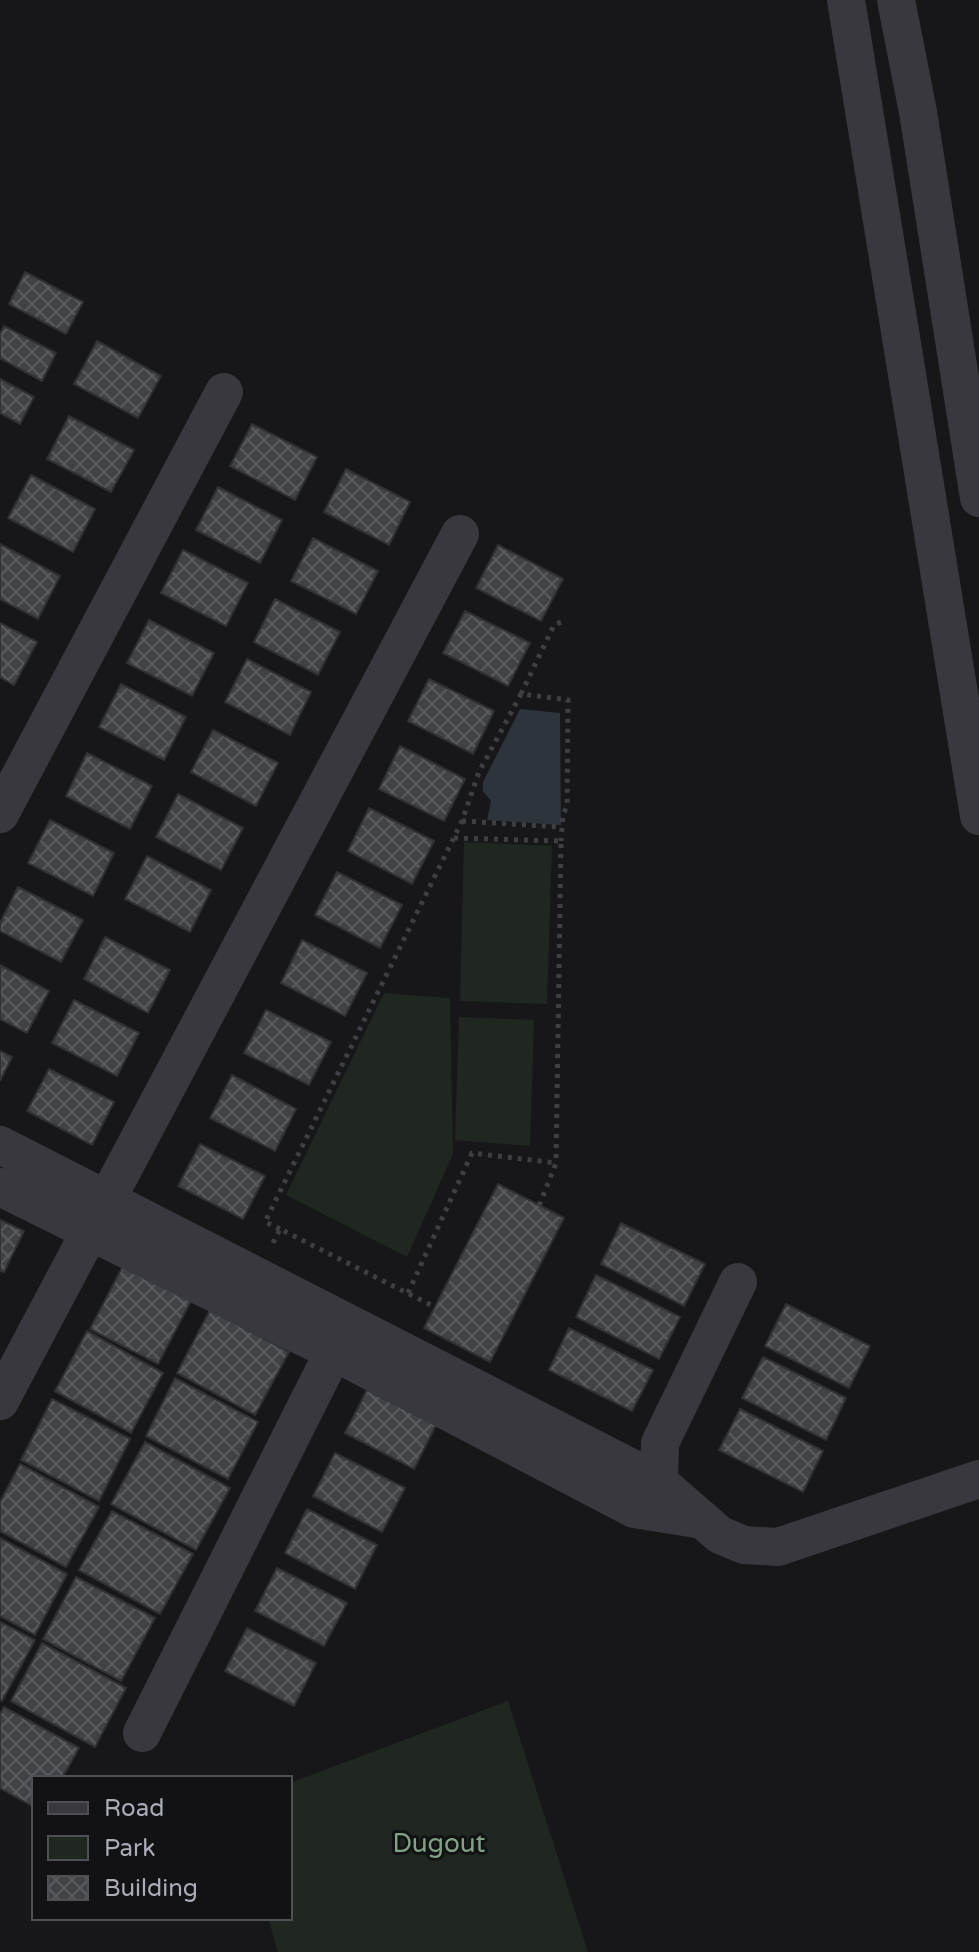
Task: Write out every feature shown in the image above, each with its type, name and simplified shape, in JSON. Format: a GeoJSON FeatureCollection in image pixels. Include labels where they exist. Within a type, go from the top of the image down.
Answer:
{"type":"FeatureCollection","features":[{"type":"Feature","properties":{"kind":"street"},"geometry":{"type":"LineString","coordinates":[[846,0],[979,816]]}},
{"type":"Feature","properties":{"kind":"street"},"geometry":{"type":"LineString","coordinates":[[896,0],[918,112],[979,498]]}},
{"type":"Feature","properties":{"kind":"street"},"geometry":{"type":"LineString","coordinates":[[0,814],[224,392]]}},
{"type":"Feature","properties":{"kind":"street"},"geometry":{"type":"LineString","coordinates":[[0,1401],[460,534]]}},
{"type":"Feature","properties":{"kind":"street"},"geometry":{"type":"LineString","coordinates":[[0,1145],[98,1216],[340,1337],[659,1482],[720,1535],[744,1545],[778,1547],[979,1479]]}},
{"type":"Feature","properties":{"kind":"street"},"geometry":{"type":"LineString","coordinates":[[0,1187],[98,1216],[257,1277],[340,1337],[634,1509],[703,1520]]}},
{"type":"Feature","properties":{"kind":"street"},"geometry":{"type":"LineString","coordinates":[[659,1482],[660,1443],[738,1282]]}},
{"type":"Feature","properties":{"kind":"street"},"geometry":{"type":"LineString","coordinates":[[142,1733],[340,1337]]}},
{"type":"Feature","properties":{"kind":"path"},"geometry":{"type":"LineString","coordinates":[[435,1307],[265,1222],[454,838],[479,772],[554,625],[566,620]]}},
{"type":"Feature","properties":{"kind":"path"},"geometry":{"type":"LineString","coordinates":[[521,694],[568,700],[567,806],[563,815],[561,841],[556,1163],[539,1206]]}},
{"type":"Feature","properties":{"kind":"path"},"geometry":{"type":"LineString","coordinates":[[462,821],[562,827]]}},
{"type":"Feature","properties":{"kind":"path"},"geometry":{"type":"LineString","coordinates":[[454,838],[561,841]]}},
{"type":"Feature","properties":{"kind":"path"},"geometry":{"type":"LineString","coordinates":[[408,1293],[472,1153],[556,1163]]}},
{"type":"Feature","properties":{"kind":"path"},"geometry":{"type":"LineString","coordinates":[[257,1277],[280,1229]]}},
{"type":"Feature","properties":{"kind":"green space"},"geometry":{"type":"Polygon","coordinates":[[[464,842],[552,846],[547,1004],[460,1001],[464,842]]]}},
{"type":"Feature","properties":{"kind":"green space"},"geometry":{"type":"Polygon","coordinates":[[[384,993],[450,998],[453,1154],[407,1257],[286,1195],[384,993]]]}},
{"type":"Feature","properties":{"kind":"green space"},"geometry":{"type":"Polygon","coordinates":[[[459,1017],[534,1020],[530,1146],[455,1140],[459,1017]]]}},
{"type":"Feature","properties":{"kind":"green space","name":"Dugout"},"geometry":{"type":"Polygon","coordinates":[[[508,1701],[588,1952],[278,1952],[269,1920],[292,1920],[292,1782],[508,1701]]]}},
{"type":"Feature","properties":{"kind":"shaded area"},"geometry":{"type":"Polygon","coordinates":[[[520,709],[560,713],[561,825],[487,820],[491,801],[483,791],[483,782],[520,709]]]}},
{"type":"Feature","properties":{"kind":"building"},"geometry":{"type":"Polygon","coordinates":[[[25,272],[83,302],[66,334],[9,304],[25,272]]]}},
{"type":"Feature","properties":{"kind":"building"},"geometry":{"type":"Polygon","coordinates":[[[4,326],[56,353],[42,381],[0,358],[0,334],[4,326]]]}},
{"type":"Feature","properties":{"kind":"building"},"geometry":{"type":"Polygon","coordinates":[[[97,341],[161,376],[138,418],[74,384],[97,341]]]}},
{"type":"Feature","properties":{"kind":"building"},"geometry":{"type":"Polygon","coordinates":[[[0,379],[34,397],[20,424],[0,413],[0,379]]]}},
{"type":"Feature","properties":{"kind":"building"},"geometry":{"type":"Polygon","coordinates":[[[69,416],[134,450],[111,492],[47,459],[69,416]]]}},
{"type":"Feature","properties":{"kind":"building"},"geometry":{"type":"Polygon","coordinates":[[[252,424],[317,457],[295,500],[230,466],[252,424]]]}},
{"type":"Feature","properties":{"kind":"building"},"geometry":{"type":"Polygon","coordinates":[[[346,469],[410,502],[389,545],[324,512],[346,469]]]}},
{"type":"Feature","properties":{"kind":"building"},"geometry":{"type":"Polygon","coordinates":[[[31,475],[95,509],[73,552],[8,518],[31,475]]]}},
{"type":"Feature","properties":{"kind":"building"},"geometry":{"type":"Polygon","coordinates":[[[218,487],[282,520],[260,563],[196,530],[218,487]]]}},
{"type":"Feature","properties":{"kind":"building"},"geometry":{"type":"Polygon","coordinates":[[[313,538],[378,571],[356,614],[291,581],[313,538]]]}},
{"type":"Feature","properties":{"kind":"building"},"geometry":{"type":"Polygon","coordinates":[[[0,544],[60,576],[38,619],[0,599],[0,544]]]}},
{"type":"Feature","properties":{"kind":"building"},"geometry":{"type":"Polygon","coordinates":[[[498,545],[563,579],[541,621],[476,588],[498,545]]]}},
{"type":"Feature","properties":{"kind":"building"},"geometry":{"type":"Polygon","coordinates":[[[183,550],[248,583],[226,626],[161,593],[183,550]]]}},
{"type":"Feature","properties":{"kind":"building"},"geometry":{"type":"Polygon","coordinates":[[[275,599],[340,632],[318,675],[254,642],[275,599]]]}},
{"type":"Feature","properties":{"kind":"building"},"geometry":{"type":"Polygon","coordinates":[[[465,611],[530,643],[508,686],[443,653],[465,611]]]}},
{"type":"Feature","properties":{"kind":"building"},"geometry":{"type":"Polygon","coordinates":[[[149,620],[214,653],[192,696],[127,663],[149,620]]]}},
{"type":"Feature","properties":{"kind":"building"},"geometry":{"type":"Polygon","coordinates":[[[0,623],[37,642],[14,685],[0,677],[0,623]]]}},
{"type":"Feature","properties":{"kind":"building"},"geometry":{"type":"Polygon","coordinates":[[[247,659],[311,692],[290,735],[225,702],[247,659]]]}},
{"type":"Feature","properties":{"kind":"building"},"geometry":{"type":"Polygon","coordinates":[[[429,679],[494,711],[473,754],[408,721],[429,679]]]}},
{"type":"Feature","properties":{"kind":"building"},"geometry":{"type":"Polygon","coordinates":[[[121,684],[186,717],[164,760],[99,727],[121,684]]]}},
{"type":"Feature","properties":{"kind":"building"},"geometry":{"type":"Polygon","coordinates":[[[213,730],[278,763],[256,806],[191,772],[213,730]]]}},
{"type":"Feature","properties":{"kind":"building"},"geometry":{"type":"Polygon","coordinates":[[[400,746],[465,779],[444,821],[379,789],[400,746]]]}},
{"type":"Feature","properties":{"kind":"building"},"geometry":{"type":"Polygon","coordinates":[[[87,753],[152,786],[130,829],[66,796],[87,753]]]}},
{"type":"Feature","properties":{"kind":"building"},"geometry":{"type":"Polygon","coordinates":[[[178,794],[243,828],[221,870],[156,837],[178,794]]]}},
{"type":"Feature","properties":{"kind":"building"},"geometry":{"type":"Polygon","coordinates":[[[369,808],[434,841],[412,884],[348,851],[369,808]]]}},
{"type":"Feature","properties":{"kind":"building"},"geometry":{"type":"Polygon","coordinates":[[[50,820],[114,853],[93,896],[28,863],[50,820]]]}},
{"type":"Feature","properties":{"kind":"building"},"geometry":{"type":"Polygon","coordinates":[[[147,856],[211,890],[190,932],[125,899],[147,856]]]}},
{"type":"Feature","properties":{"kind":"building"},"geometry":{"type":"Polygon","coordinates":[[[337,872],[402,905],[380,948],[315,915],[337,872]]]}},
{"type":"Feature","properties":{"kind":"building"},"geometry":{"type":"Polygon","coordinates":[[[18,887],[83,920],[61,962],[0,931],[0,923],[18,887]]]}},
{"type":"Feature","properties":{"kind":"building"},"geometry":{"type":"Polygon","coordinates":[[[105,937],[170,970],[148,1013],[84,979],[105,937]]]}},
{"type":"Feature","properties":{"kind":"building"},"geometry":{"type":"Polygon","coordinates":[[[302,940],[367,973],[345,1016],[281,983],[302,940]]]}},
{"type":"Feature","properties":{"kind":"building"},"geometry":{"type":"Polygon","coordinates":[[[0,965],[49,991],[27,1033],[0,1019],[0,965]]]}},
{"type":"Feature","properties":{"kind":"building"},"geometry":{"type":"Polygon","coordinates":[[[74,1000],[139,1033],[117,1076],[52,1043],[74,1000]]]}},
{"type":"Feature","properties":{"kind":"building"},"geometry":{"type":"Polygon","coordinates":[[[266,1010],[331,1042],[309,1085],[244,1053],[266,1010]]]}},
{"type":"Feature","properties":{"kind":"building"},"geometry":{"type":"Polygon","coordinates":[[[0,1051],[12,1057],[0,1081],[0,1051]]]}},
{"type":"Feature","properties":{"kind":"building"},"geometry":{"type":"Polygon","coordinates":[[[49,1069],[114,1102],[92,1145],[27,1111],[49,1069]]]}},
{"type":"Feature","properties":{"kind":"building"},"geometry":{"type":"Polygon","coordinates":[[[232,1075],[296,1109],[275,1151],[210,1118],[232,1075]]]}},
{"type":"Feature","properties":{"kind":"building"},"geometry":{"type":"Polygon","coordinates":[[[200,1144],[265,1176],[243,1219],[178,1186],[200,1144]]]}},
{"type":"Feature","properties":{"kind":"building"},"geometry":{"type":"Polygon","coordinates":[[[498,1184],[564,1218],[490,1362],[424,1328],[498,1184]]]}},
{"type":"Feature","properties":{"kind":"building"},"geometry":{"type":"Polygon","coordinates":[[[0,1220],[24,1231],[4,1272],[0,1271],[0,1220]]]}},
{"type":"Feature","properties":{"kind":"building"},"geometry":{"type":"Polygon","coordinates":[[[621,1223],[705,1264],[684,1306],[601,1264],[621,1223]]]}},
{"type":"Feature","properties":{"kind":"building"},"geometry":{"type":"Polygon","coordinates":[[[124,1264],[192,1299],[158,1364],[90,1329],[124,1264]]]}},
{"type":"Feature","properties":{"kind":"building"},"geometry":{"type":"Polygon","coordinates":[[[596,1275],[680,1317],[659,1359],[576,1317],[596,1275]]]}},
{"type":"Feature","properties":{"kind":"building"},"geometry":{"type":"Polygon","coordinates":[[[786,1304],[870,1346],[849,1388],[765,1346],[786,1304]]]}},
{"type":"Feature","properties":{"kind":"building"},"geometry":{"type":"Polygon","coordinates":[[[210,1310],[289,1352],[255,1415],[177,1373],[210,1310]]]}},
{"type":"Feature","properties":{"kind":"building"},"geometry":{"type":"Polygon","coordinates":[[[569,1328],[653,1370],[632,1411],[549,1370],[569,1328]]]}},
{"type":"Feature","properties":{"kind":"building"},"geometry":{"type":"Polygon","coordinates":[[[87,1331],[163,1373],[131,1433],[55,1391],[87,1331]]]}},
{"type":"Feature","properties":{"kind":"building"},"geometry":{"type":"Polygon","coordinates":[[[763,1357],[846,1398],[826,1440],[742,1398],[763,1357]]]}},
{"type":"Feature","properties":{"kind":"building"},"geometry":{"type":"Polygon","coordinates":[[[175,1378],[258,1422],[228,1479],[146,1436],[175,1378]]]}},
{"type":"Feature","properties":{"kind":"building"},"geometry":{"type":"Polygon","coordinates":[[[367,1390],[436,1425],[414,1469],[345,1433],[367,1390]]]}},
{"type":"Feature","properties":{"kind":"building"},"geometry":{"type":"Polygon","coordinates":[[[52,1399],[130,1439],[99,1501],[21,1460],[52,1399]]]}},
{"type":"Feature","properties":{"kind":"building"},"geometry":{"type":"Polygon","coordinates":[[[740,1409],[823,1451],[803,1492],[719,1450],[740,1409]]]}},
{"type":"Feature","properties":{"kind":"building"},"geometry":{"type":"Polygon","coordinates":[[[145,1442],[230,1488],[196,1550],[111,1504],[145,1442]]]}},
{"type":"Feature","properties":{"kind":"building"},"geometry":{"type":"Polygon","coordinates":[[[335,1453],[405,1488],[382,1532],[313,1496],[335,1453]]]}},
{"type":"Feature","properties":{"kind":"building"},"geometry":{"type":"Polygon","coordinates":[[[20,1464],[99,1507],[66,1567],[0,1531],[0,1502],[20,1464]]]}},
{"type":"Feature","properties":{"kind":"building"},"geometry":{"type":"Polygon","coordinates":[[[307,1509],[377,1545],[355,1589],[285,1553],[307,1509]]]}},
{"type":"Feature","properties":{"kind":"building"},"geometry":{"type":"Polygon","coordinates":[[[112,1511],[193,1554],[160,1614],[79,1570],[112,1511]]]}},
{"type":"Feature","properties":{"kind":"building"},"geometry":{"type":"Polygon","coordinates":[[[0,1538],[67,1574],[35,1635],[0,1616],[0,1538]]]}},
{"type":"Feature","properties":{"kind":"building"},"geometry":{"type":"Polygon","coordinates":[[[277,1568],[347,1603],[324,1646],[255,1611],[277,1568]]]}},
{"type":"Feature","properties":{"kind":"building"},"geometry":{"type":"Polygon","coordinates":[[[76,1577],[155,1618],[121,1681],[43,1639],[76,1577]]]}},
{"type":"Feature","properties":{"kind":"building"},"geometry":{"type":"Polygon","coordinates":[[[0,1622],[35,1640],[2,1701],[0,1700],[0,1622]]]}},
{"type":"Feature","properties":{"kind":"building"},"geometry":{"type":"Polygon","coordinates":[[[247,1628],[316,1663],[294,1706],[225,1671],[247,1628]]]}},
{"type":"Feature","properties":{"kind":"building"},"geometry":{"type":"Polygon","coordinates":[[[42,1643],[126,1688],[95,1747],[11,1701],[42,1643]]]}},
{"type":"Feature","properties":{"kind":"building"},"geometry":{"type":"Polygon","coordinates":[[[4,1707],[79,1748],[63,1776],[32,1776],[32,1806],[0,1788],[0,1714],[4,1707]]]}}]}
